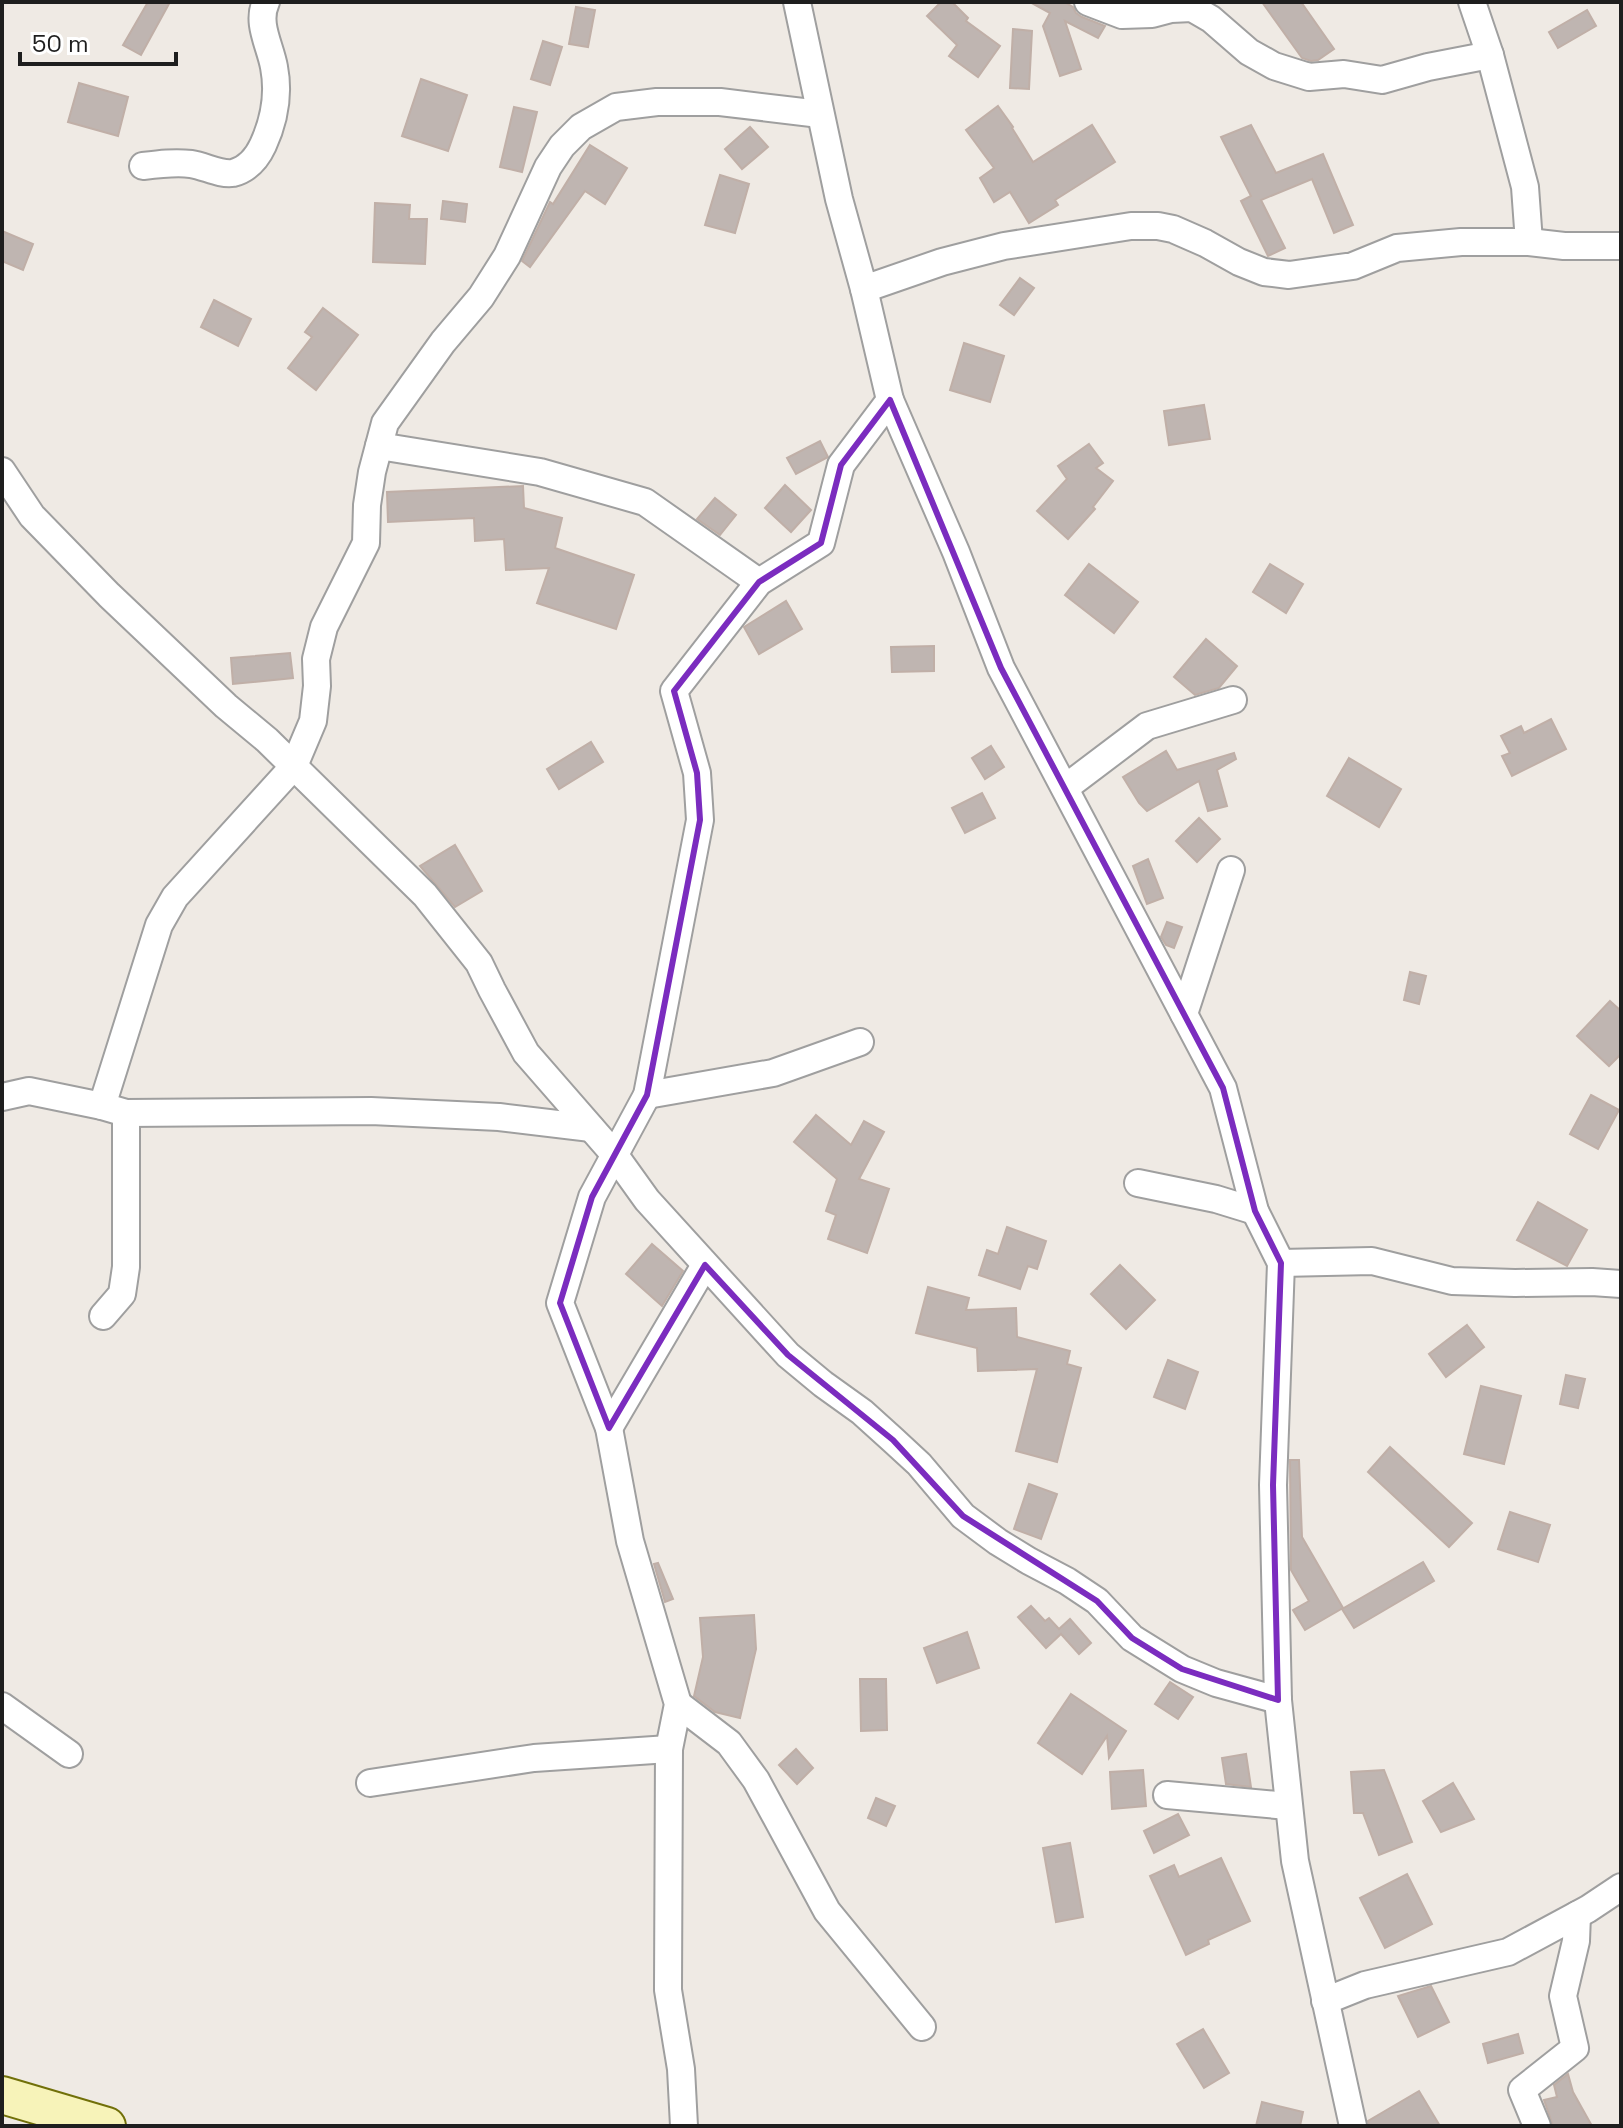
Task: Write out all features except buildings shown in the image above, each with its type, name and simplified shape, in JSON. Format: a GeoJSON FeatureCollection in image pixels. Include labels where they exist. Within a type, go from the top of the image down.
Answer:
{"type":"FeatureCollection","features":[{"type":"Feature","properties":{"kind":"main road"},"geometry":{"type":"LineString","coordinates":[[2,2095],[107,2126]]}},
{"type":"Feature","properties":{"kind":"street"},"geometry":{"type":"LineString","coordinates":[[143,166],[174,162],[227,173],[247,167],[257,157],[270,130],[275,108],[274,69],[262,23],[266,2]]}},
{"type":"Feature","properties":{"kind":"street"},"geometry":{"type":"LineString","coordinates":[[797,2],[839,199],[890,400],[956,552],[1001,668],[1223,1088],[1255,1211],[1281,1263],[1273,1485],[1278,1700],[1295,1861],[1353,2126]]}},
{"type":"Feature","properties":{"kind":"street"},"geometry":{"type":"LineString","coordinates":[[1088,2],[1122,15],[1152,14],[1196,5],[1249,52],[1274,66],[1309,77],[1344,74],[1382,80],[1490,55]]}},
{"type":"Feature","properties":{"kind":"street"},"geometry":{"type":"LineString","coordinates":[[1472,2],[1490,55],[1525,187],[1529,242]]}},
{"type":"Feature","properties":{"kind":"street"},"geometry":{"type":"LineString","coordinates":[[103,1316],[122,1294],[126,1267],[114,1109],[159,925],[175,897],[294,766],[313,721],[316,659],[324,627],[366,543],[372,472],[385,423],[443,342],[481,297],[507,256],[548,167],[562,146],[581,127],[616,107],[657,102],[720,102],[820,114]]}},
{"type":"Feature","properties":{"kind":"street"},"geometry":{"type":"LineString","coordinates":[[864,289],[942,262],[1004,246],[1131,226],[1173,229],[1264,272],[1289,275],[1353,266],[1397,248],[1461,242],[1621,246]]}},
{"type":"Feature","properties":{"kind":"street"},"geometry":{"type":"LineString","coordinates":[[684,2126],[681,2069],[668,1990],[669,1749],[678,1704],[630,1541],[609,1428],[560,1303],[592,1197],[647,1095],[700,820],[697,773],[674,691],[759,582],[821,543],[841,465],[890,400]]}},
{"type":"Feature","properties":{"kind":"street"},"geometry":{"type":"LineString","coordinates":[[379,446],[540,472],[645,502],[759,582]]}},
{"type":"Feature","properties":{"kind":"street"},"geometry":{"type":"LineString","coordinates":[[2,471],[32,516],[109,595],[294,766],[425,895],[479,963],[526,1053],[614,1154],[647,1200],[788,1355],[883,1430],[919,1464],[963,1516],[998,1542],[1097,1601],[1132,1638],[1182,1669],[1216,1683],[1278,1700]]}},
{"type":"Feature","properties":{"kind":"street"},"geometry":{"type":"LineString","coordinates":[[1065,788],[1147,726],[1233,700]]}},
{"type":"Feature","properties":{"kind":"street"},"geometry":{"type":"LineString","coordinates":[[1184,1014],[1231,870]]}},
{"type":"Feature","properties":{"kind":"street"},"geometry":{"type":"LineString","coordinates":[[647,1095],[773,1073],[860,1042]]}},
{"type":"Feature","properties":{"kind":"street"},"geometry":{"type":"LineString","coordinates":[[2,1097],[29,1091],[114,1109],[371,1111],[499,1117],[591,1128]]}},
{"type":"Feature","properties":{"kind":"street"},"geometry":{"type":"LineString","coordinates":[[1138,1183],[1216,1199],[1255,1211]]}},
{"type":"Feature","properties":{"kind":"street"},"geometry":{"type":"LineString","coordinates":[[1281,1263],[1372,1261],[1452,1281],[1621,1284]]}},
{"type":"Feature","properties":{"kind":"street"},"geometry":{"type":"LineString","coordinates":[[609,1428],[705,1265]]}},
{"type":"Feature","properties":{"kind":"street"},"geometry":{"type":"LineString","coordinates":[[678,1704],[729,1743],[756,1780],[827,1911],[922,2027]]}},
{"type":"Feature","properties":{"kind":"street"},"geometry":{"type":"LineString","coordinates":[[2,1706],[69,1754]]}},
{"type":"Feature","properties":{"kind":"street"},"geometry":{"type":"LineString","coordinates":[[370,1783],[534,1758],[669,1749]]}},
{"type":"Feature","properties":{"kind":"street"},"geometry":{"type":"LineString","coordinates":[[1167,1795],[1288,1806]]}},
{"type":"Feature","properties":{"kind":"street"},"geometry":{"type":"LineString","coordinates":[[1325,2001],[1365,1985],[1508,1952],[1621,1887]]}},
{"type":"Feature","properties":{"kind":"street"},"geometry":{"type":"LineString","coordinates":[[1537,2126],[1522,2090],[1575,2048],[1563,1996],[1576,1941],[1577,1915]]}},
{"type":"Feature","properties":{"kind":"highlighted area"},"geometry":{"type":"Polygon","coordinates":[[[890,400],[1001,668],[1223,1088],[1255,1211],[1281,1263],[1273,1485],[1278,1700],[1182,1669],[1132,1638],[1097,1601],[963,1516],[893,1440],[788,1355],[705,1265],[609,1428],[560,1303],[592,1197],[647,1095],[700,820],[697,773],[674,691],[759,582],[821,543],[841,465],[890,400]]]}}]}
